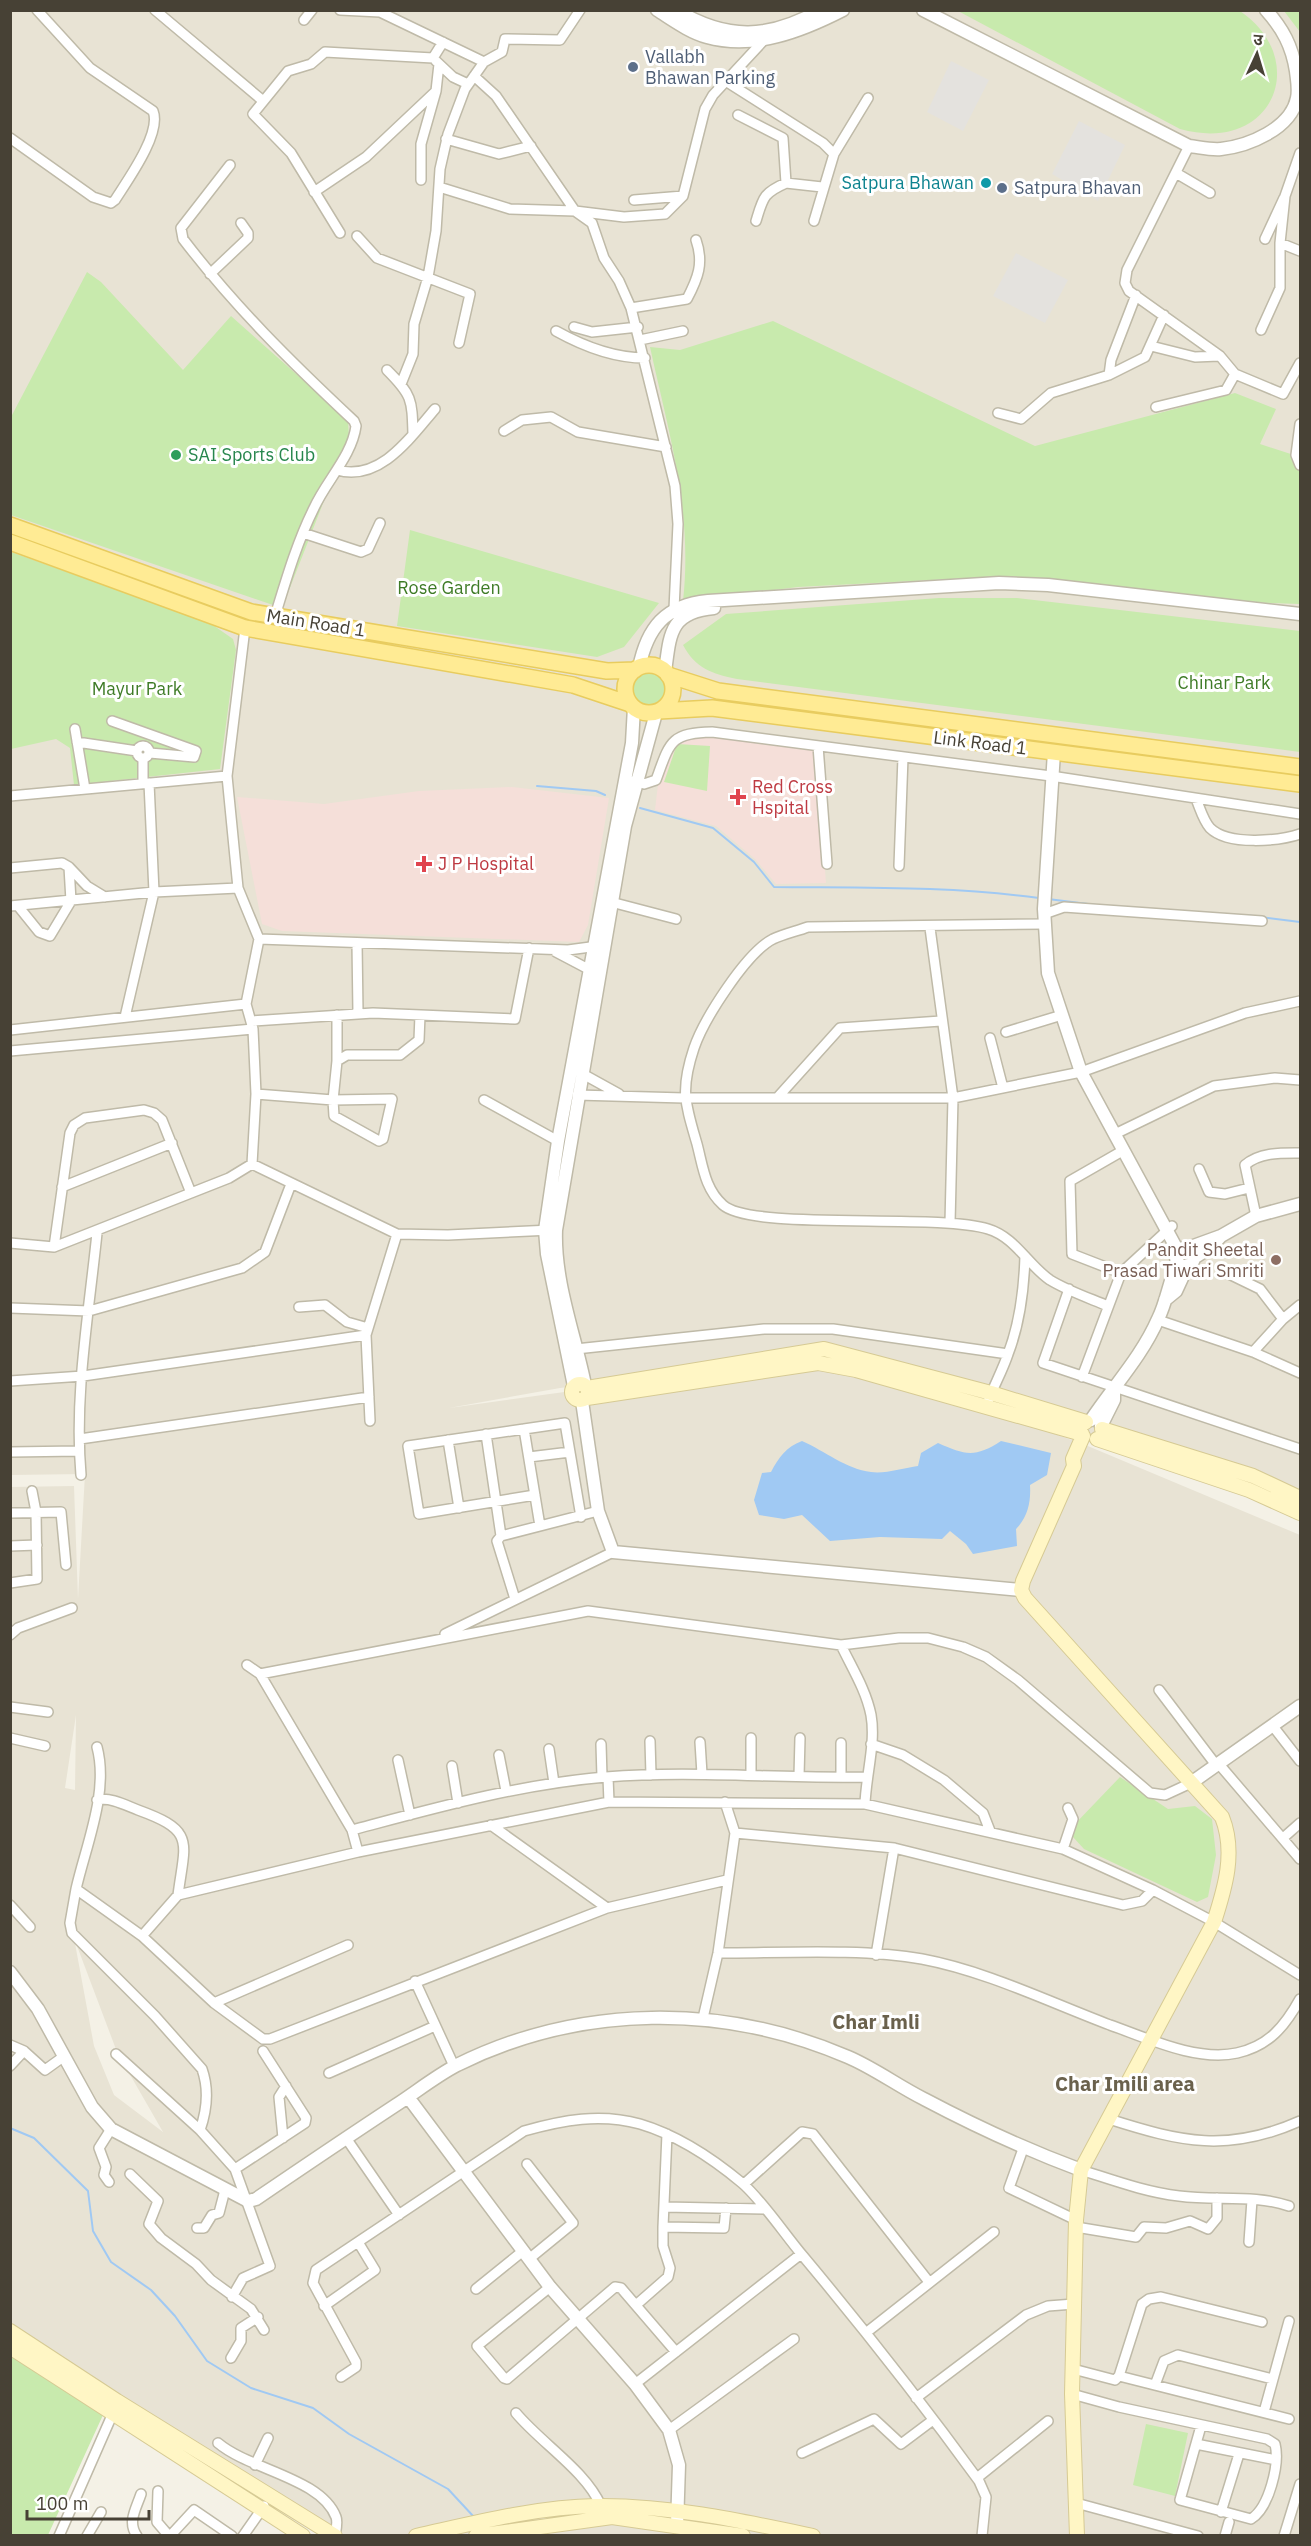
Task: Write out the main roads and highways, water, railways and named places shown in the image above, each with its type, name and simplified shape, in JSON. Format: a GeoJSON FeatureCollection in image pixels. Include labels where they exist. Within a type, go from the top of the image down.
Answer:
{"type":"FeatureCollection","features":[{"type":"Feature","properties":{"kind":"main road","name":"Main Road 1"},"geometry":{"type":"LineString","coordinates":[[10,525],[251,612],[607,671],[637,669]]}},
{"type":"Feature","properties":{"kind":"main road","name":"Main Road 1"},"geometry":{"type":"LineString","coordinates":[[10,542],[244,628],[573,686],[632,706]]}},
{"type":"Feature","properties":{"kind":"main road","name":"Link Road 1"},"geometry":{"type":"LineString","coordinates":[[637,669],[652,666],[667,674],[718,691],[1300,767]]}},
{"type":"Feature","properties":{"kind":"main road"},"geometry":{"type":"LineString","coordinates":[[632,706],[625,684],[637,669]]}},
{"type":"Feature","properties":{"kind":"main road"},"geometry":{"type":"LineString","coordinates":[[657,712],[670,702],[673,693],[667,674]]}},
{"type":"Feature","properties":{"kind":"main road","name":"Link Road 1"},"geometry":{"type":"LineString","coordinates":[[632,706],[646,713],[712,708],[1300,784]]}},
{"type":"Feature","properties":{"kind":"main road"},"geometry":{"type":"LineString","coordinates":[[1092,1431],[986,1407],[856,1370],[818,1363],[583,1392],[824,1350],[991,1393],[1148,1450],[1300,1513]]}},
{"type":"Feature","properties":{"kind":"main road"},"geometry":{"type":"LineString","coordinates":[[1077,2535],[1072,2394],[1076,2224],[1081,2170],[1214,1922],[1225,1889],[1229,1838],[1222,1817],[1025,1598],[1021,1590],[1074,1466],[1073,1459],[1092,1431]]}},
{"type":"Feature","properties":{"kind":"main road"},"geometry":{"type":"LineString","coordinates":[[1148,1450],[1253,1476],[1300,1498]]}},
{"type":"Feature","properties":{"kind":"main road"},"geometry":{"type":"LineString","coordinates":[[10,2331],[335,2535]]}},
{"type":"Feature","properties":{"kind":"main road"},"geometry":{"type":"LineString","coordinates":[[10,2347],[303,2535]]}},
{"type":"Feature","properties":{"kind":"main road"},"geometry":{"type":"LineString","coordinates":[[476,2535],[518,2522],[601,2506],[813,2535]]}},
{"type":"Feature","properties":{"kind":"main road"},"geometry":{"type":"LineString","coordinates":[[416,2535],[466,2525],[601,2517],[678,2518],[743,2535]]}},
{"type":"Feature","properties":{"kind":"water"},"geometry":{"type":"Polygon","coordinates":[[[802,1441],[853,1467],[876,1472],[918,1466],[921,1453],[938,1443],[970,1453],[984,1450],[1001,1441],[1051,1453],[1047,1475],[1030,1485],[1028,1509],[1016,1529],[1017,1546],[973,1554],[966,1544],[950,1531],[942,1539],[880,1537],[830,1541],[802,1515],[784,1519],[759,1515],[754,1500],[762,1473],[771,1472],[784,1453],[802,1441]]]}},
{"type":"Feature","properties":{"kind":"waterway"},"geometry":{"type":"LineString","coordinates":[[537,786],[596,791],[605,795]]}},
{"type":"Feature","properties":{"kind":"waterway"},"geometry":{"type":"LineString","coordinates":[[640,808],[713,828],[754,862],[774,887],[973,891],[1039,898]]}},
{"type":"Feature","properties":{"kind":"waterway"},"geometry":{"type":"LineString","coordinates":[[1048,899],[1096,905]]}},
{"type":"Feature","properties":{"kind":"waterway"},"geometry":{"type":"LineString","coordinates":[[1245,915],[1300,922]]}},
{"type":"Feature","properties":{"kind":"waterway"},"geometry":{"type":"LineString","coordinates":[[10,2128],[34,2138],[88,2191],[93,2231],[111,2262],[151,2290],[175,2316],[207,2361],[251,2388],[313,2408],[349,2434],[448,2489],[474,2517]]}},
{"type":"Feature","properties":{"kind":"place","name":"Vallabh Bhawan Parking"},"geometry":{"type":"Point","coordinates":[633,67]}},
{"type":"Feature","properties":{"kind":"place","name":"Satpura Bhawan"},"geometry":{"type":"Point","coordinates":[986,183]}},
{"type":"Feature","properties":{"kind":"place","name":"Satpura Bhavan"},"geometry":{"type":"Point","coordinates":[1002,188]}},
{"type":"Feature","properties":{"kind":"place","name":"SAI Sports Club"},"geometry":{"type":"Point","coordinates":[176,455]}},
{"type":"Feature","properties":{"kind":"place","name":"Red Cross Hspital"},"geometry":{"type":"Point","coordinates":[738,797]}},
{"type":"Feature","properties":{"kind":"place","name":"J P Hospital"},"geometry":{"type":"Point","coordinates":[424,864]}},
{"type":"Feature","properties":{"kind":"place","name":"Pandit Sheetal Prasad Tiwari Smriti"},"geometry":{"type":"Point","coordinates":[1276,1260]}},
{"type":"Feature","properties":{"kind":"district","name":"Char Imli"},"geometry":{"type":"Point","coordinates":[876,2022]}},
{"type":"Feature","properties":{"kind":"district","name":"Char Imili area"},"geometry":{"type":"Point","coordinates":[1125,2084]}},
{"type":"Feature","properties":{"kind":"park label","name":"Rose Garden"},"geometry":{"type":"Point","coordinates":[449,588]}},
{"type":"Feature","properties":{"kind":"park label","name":"Chinar Park"},"geometry":{"type":"Point","coordinates":[1224,683]}},
{"type":"Feature","properties":{"kind":"park label","name":"Mayur Park"},"geometry":{"type":"Point","coordinates":[137,689]}}]}
